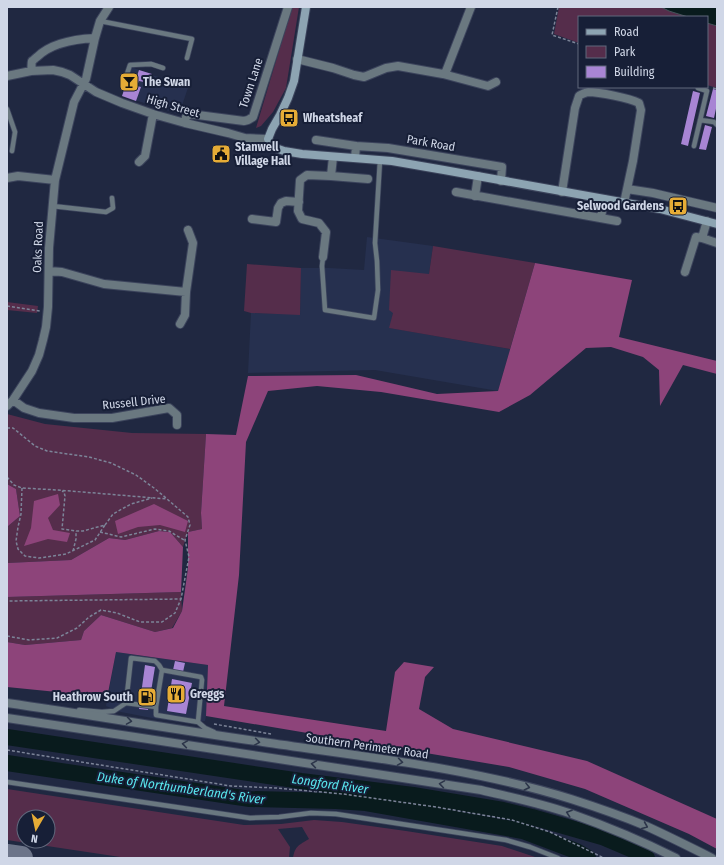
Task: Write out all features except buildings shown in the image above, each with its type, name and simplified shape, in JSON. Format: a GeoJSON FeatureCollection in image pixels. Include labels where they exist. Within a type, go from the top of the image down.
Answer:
{"type":"FeatureCollection","features":[{"type":"Feature","properties":{"kind":"main road"},"geometry":{"type":"LineString","coordinates":[[268,139],[288,98],[294,81],[306,7]]}},
{"type":"Feature","properties":{"kind":"main road","name":"Park Road"},"geometry":{"type":"LineString","coordinates":[[268,139],[273,147],[284,151],[333,157],[400,162],[660,209],[717,224]]}},
{"type":"Feature","properties":{"kind":"street","name":"Oaks Road"},"geometry":{"type":"LineString","coordinates":[[7,406],[13,400],[32,371],[39,354],[46,327],[48,312],[49,248],[55,180],[74,102],[86,79],[94,38],[100,21],[109,7]]}},
{"type":"Feature","properties":{"kind":"street","name":"Town Lane"},"geometry":{"type":"LineString","coordinates":[[185,123],[186,117],[190,114],[244,121],[253,116],[288,7]]}},
{"type":"Feature","properties":{"kind":"street"},"geometry":{"type":"LineString","coordinates":[[446,74],[471,7]]}},
{"type":"Feature","properties":{"kind":"street"},"geometry":{"type":"LineString","coordinates":[[31,71],[32,61],[48,49],[63,44],[94,38]]}},
{"type":"Feature","properties":{"kind":"street"},"geometry":{"type":"LineString","coordinates":[[297,59],[364,77],[386,68],[398,66],[446,74],[488,86],[496,82]]}},
{"type":"Feature","properties":{"kind":"street","name":"High Street"},"geometry":{"type":"LineString","coordinates":[[7,76],[31,71],[53,70],[62,72],[70,75],[96,92],[119,99],[153,114],[245,138],[268,139]]}},
{"type":"Feature","properties":{"kind":"street"},"geometry":{"type":"LineString","coordinates":[[562,192],[575,108],[579,96],[586,92],[633,100],[639,103],[641,110],[624,203]]}},
{"type":"Feature","properties":{"kind":"street"},"geometry":{"type":"LineString","coordinates":[[139,162],[145,156],[153,114]]}},
{"type":"Feature","properties":{"kind":"street"},"geometry":{"type":"LineString","coordinates":[[316,140],[356,146],[355,158]]}},
{"type":"Feature","properties":{"kind":"street","name":"Park Road"},"geometry":{"type":"LineString","coordinates":[[356,146],[388,148],[502,167],[501,181]]}},
{"type":"Feature","properties":{"kind":"street"},"geometry":{"type":"LineString","coordinates":[[331,176],[333,157]]}},
{"type":"Feature","properties":{"kind":"street"},"geometry":{"type":"LineString","coordinates":[[323,257],[326,232],[318,223],[302,219],[298,211],[300,180],[307,175],[368,179]]}},
{"type":"Feature","properties":{"kind":"street"},"geometry":{"type":"LineString","coordinates":[[7,178],[18,176],[55,180]]}},
{"type":"Feature","properties":{"kind":"street"},"geometry":{"type":"LineString","coordinates":[[475,196],[478,176]]}},
{"type":"Feature","properties":{"kind":"street"},"geometry":{"type":"LineString","coordinates":[[627,189],[653,193],[717,208]]}},
{"type":"Feature","properties":{"kind":"street"},"geometry":{"type":"LineString","coordinates":[[456,192],[617,221]]}},
{"type":"Feature","properties":{"kind":"street"},"geometry":{"type":"LineString","coordinates":[[601,218],[604,199]]}},
{"type":"Feature","properties":{"kind":"street"},"geometry":{"type":"LineString","coordinates":[[252,219],[276,222],[280,203],[286,201],[299,202]]}},
{"type":"Feature","properties":{"kind":"street"},"geometry":{"type":"LineString","coordinates":[[702,238],[707,221]]}},
{"type":"Feature","properties":{"kind":"street"},"geometry":{"type":"LineString","coordinates":[[180,324],[185,315],[186,292],[193,243],[188,230]]}},
{"type":"Feature","properties":{"kind":"street"},"geometry":{"type":"LineString","coordinates":[[685,272],[696,236],[717,243]]}},
{"type":"Feature","properties":{"kind":"street"},"geometry":{"type":"LineString","coordinates":[[49,271],[62,272],[104,284],[186,292]]}},
{"type":"Feature","properties":{"kind":"street","name":"Russell Drive"},"geometry":{"type":"LineString","coordinates":[[13,400],[24,408],[39,413],[74,418],[112,418],[169,408],[177,415],[177,425]]}},
{"type":"Feature","properties":{"kind":"street","name":"Southern Perimeter Road"},"geometry":{"type":"LineString","coordinates":[[7,703],[451,770],[570,799],[646,826],[712,858]]}},
{"type":"Feature","properties":{"kind":"street"},"geometry":{"type":"LineString","coordinates":[[7,718],[481,790],[528,801],[568,813],[646,843],[676,858]]}},
{"type":"Feature","properties":{"kind":"lane"},"geometry":{"type":"LineString","coordinates":[[100,21],[192,39],[187,58]]}},
{"type":"Feature","properties":{"kind":"lane"},"geometry":{"type":"LineString","coordinates":[[123,86],[130,65],[151,64],[163,68]]}},
{"type":"Feature","properties":{"kind":"lane"},"geometry":{"type":"LineString","coordinates":[[694,146],[706,91],[698,88]]}},
{"type":"Feature","properties":{"kind":"lane"},"geometry":{"type":"LineString","coordinates":[[7,110],[15,132],[12,151]]}},
{"type":"Feature","properties":{"kind":"lane"},"geometry":{"type":"LineString","coordinates":[[700,120],[714,122],[717,125]]}},
{"type":"Feature","properties":{"kind":"lane"},"geometry":{"type":"LineString","coordinates":[[323,257],[322,266],[325,310],[374,318],[378,290],[375,243],[380,160]]}},
{"type":"Feature","properties":{"kind":"lane"},"geometry":{"type":"LineString","coordinates":[[52,206],[106,212],[114,208],[112,198]]}},
{"type":"Feature","properties":{"kind":"lane"},"geometry":{"type":"LineString","coordinates":[[126,703],[132,658],[155,661],[162,670],[156,715],[198,722],[205,728],[220,736]]}},
{"type":"Feature","properties":{"kind":"lane"},"geometry":{"type":"LineString","coordinates":[[162,670],[201,676],[202,680],[198,722]]}},
{"type":"Feature","properties":{"kind":"lane"},"geometry":{"type":"LineString","coordinates":[[46,708],[102,712],[114,711],[126,703],[156,707]]}},
{"type":"Feature","properties":{"kind":"lane"},"geometry":{"type":"LineString","coordinates":[[7,782],[250,818],[280,817],[311,813],[336,814],[506,840],[530,847],[558,858]]}},
{"type":"Feature","properties":{"kind":"path"},"geometry":{"type":"LineString","coordinates":[[558,7],[552,35],[578,44]]}},
{"type":"Feature","properties":{"kind":"path"},"geometry":{"type":"LineString","coordinates":[[7,306],[48,312]]}},
{"type":"Feature","properties":{"kind":"path"},"geometry":{"type":"LineString","coordinates":[[7,428],[13,428],[35,446],[47,451],[111,463],[136,475],[188,517],[190,525],[185,540],[189,557],[181,599],[175,613],[162,622],[140,622],[117,613],[101,610],[89,617],[77,628],[57,638],[29,640],[7,636]]}},
{"type":"Feature","properties":{"kind":"path"},"geometry":{"type":"LineString","coordinates":[[7,477],[14,485],[22,488],[167,499]]}},
{"type":"Feature","properties":{"kind":"path"},"geometry":{"type":"LineString","coordinates":[[22,488],[22,514],[16,541],[18,549],[25,556],[39,558],[66,554],[95,540],[113,514],[131,504],[154,498]]}},
{"type":"Feature","properties":{"kind":"path"},"geometry":{"type":"LineString","coordinates":[[58,490],[64,492],[65,496],[62,529],[83,531],[105,525]]}},
{"type":"Feature","properties":{"kind":"path"},"geometry":{"type":"LineString","coordinates":[[100,532],[121,537],[155,529],[169,531],[185,540]]}},
{"type":"Feature","properties":{"kind":"path"},"geometry":{"type":"LineString","coordinates":[[73,551],[76,531]]}},
{"type":"Feature","properties":{"kind":"path"},"geometry":{"type":"LineString","coordinates":[[7,601],[181,599]]}},
{"type":"Feature","properties":{"kind":"path"},"geometry":{"type":"LineString","coordinates":[[210,723],[263,732]]}},
{"type":"Feature","properties":{"kind":"path"},"geometry":{"type":"LineString","coordinates":[[7,750],[231,786],[276,788],[343,794],[436,807],[512,820],[550,832],[604,858]]}},
{"type":"Feature","properties":{"kind":"shaded area"},"geometry":{"type":"Polygon","coordinates":[[[661,7],[717,7],[717,26],[708,23],[708,16],[685,16],[661,7]]]}},
{"type":"Feature","properties":{"kind":"shaded area"},"geometry":{"type":"Polygon","coordinates":[[[131,67],[155,76],[189,85],[179,114],[122,96],[131,67]]]}},
{"type":"Feature","properties":{"kind":"shaded area"},"geometry":{"type":"Polygon","coordinates":[[[367,237],[433,246],[429,274],[393,313],[390,328],[510,349],[498,391],[375,370],[248,373],[251,313],[300,314],[301,268],[364,270],[367,237]]]}},
{"type":"Feature","properties":{"kind":"shaded area"},"geometry":{"type":"Polygon","coordinates":[[[535,263],[632,280],[619,337],[717,361],[717,374],[683,365],[660,406],[659,370],[643,357],[611,347],[586,348],[530,395],[499,412],[381,392],[317,386],[268,391],[246,442],[239,575],[224,706],[386,731],[395,672],[404,662],[434,667],[425,677],[419,709],[453,729],[587,761],[717,819],[717,849],[689,834],[585,789],[509,767],[206,716],[208,665],[116,652],[108,693],[77,694],[7,687],[7,642],[25,645],[81,640],[84,631],[101,615],[155,632],[173,628],[182,611],[188,568],[188,532],[202,529],[201,513],[206,434],[236,435],[248,376],[356,375],[437,394],[498,391],[535,263]]]}},
{"type":"Feature","properties":{"kind":"shaded area"},"geometry":{"type":"Polygon","coordinates":[[[7,484],[16,489],[20,516],[7,527],[7,484]]]}},
{"type":"Feature","properties":{"kind":"shaded area"},"geometry":{"type":"Polygon","coordinates":[[[58,494],[60,505],[48,518],[53,530],[70,533],[67,542],[48,539],[24,546],[31,528],[34,501],[58,494]]]}},
{"type":"Feature","properties":{"kind":"shaded area"},"geometry":{"type":"Polygon","coordinates":[[[154,504],[188,521],[185,532],[160,525],[138,527],[118,534],[115,521],[154,504]]]}},
{"type":"Feature","properties":{"kind":"shaded area"},"geometry":{"type":"Polygon","coordinates":[[[159,531],[170,532],[183,547],[181,592],[7,597],[7,563],[71,560],[109,538],[125,540],[159,531]]]}},
{"type":"Feature","properties":{"kind":"shaded area"},"geometry":{"type":"Polygon","coordinates":[[[116,652],[208,665],[205,721],[191,723],[157,719],[121,712],[106,706],[116,652]]]}},
{"type":"Feature","properties":{"kind":"green space"},"geometry":{"type":"Polygon","coordinates":[[[292,7],[299,7],[286,88],[273,112],[261,126],[256,128],[292,7]]]}},
{"type":"Feature","properties":{"kind":"green space"},"geometry":{"type":"Polygon","coordinates":[[[559,7],[661,7],[685,16],[578,16],[578,43],[554,34],[559,7]]]}},
{"type":"Feature","properties":{"kind":"green space"},"geometry":{"type":"Polygon","coordinates":[[[708,23],[717,26],[717,88],[708,85],[708,23]]]}},
{"type":"Feature","properties":{"kind":"green space"},"geometry":{"type":"Polygon","coordinates":[[[433,246],[535,263],[510,349],[389,328],[393,313],[389,310],[391,270],[429,274],[433,246]]]}},
{"type":"Feature","properties":{"kind":"green space"},"geometry":{"type":"Polygon","coordinates":[[[247,264],[301,268],[300,315],[251,313],[244,311],[247,264]]]}},
{"type":"Feature","properties":{"kind":"green space"},"geometry":{"type":"Polygon","coordinates":[[[7,302],[38,306],[37,313],[7,310],[7,302]]]}},
{"type":"Feature","properties":{"kind":"green space"},"geometry":{"type":"Polygon","coordinates":[[[7,414],[45,424],[132,433],[206,434],[201,513],[202,529],[188,532],[183,547],[170,532],[159,531],[125,540],[109,538],[71,560],[7,563],[7,527],[20,516],[16,489],[7,484],[7,414]]]}},
{"type":"Feature","properties":{"kind":"green space"},"geometry":{"type":"Polygon","coordinates":[[[181,592],[182,611],[172,628],[155,632],[101,615],[84,631],[81,640],[25,645],[7,642],[7,597],[181,592]]]}},
{"type":"Feature","properties":{"kind":"green space"},"geometry":{"type":"Polygon","coordinates":[[[7,789],[244,825],[281,824],[314,820],[342,822],[502,846],[538,858],[293,858],[298,846],[309,839],[302,827],[278,829],[290,847],[289,858],[127,858],[56,847],[56,809],[16,809],[16,841],[7,840],[7,789]]]}},
{"type":"Feature","properties":{"kind":"waterway","name":"Longford River"},"geometry":{"type":"LineString","coordinates":[[7,737],[301,781],[413,795],[503,810],[602,837],[642,854],[647,858]]}},
{"type":"Feature","properties":{"kind":"waterway","name":"Duke of Northumberland's River"},"geometry":{"type":"LineString","coordinates":[[7,763],[250,799],[366,803],[523,831],[576,851],[588,858]]}},
{"type":"Feature","properties":{"kind":"taxiway"},"geometry":{"type":"LineString","coordinates":[[7,856],[21,858]]}},
{"type":"Feature","properties":{"kind":"place","name":"The Swan"},"geometry":{"type":"Point","coordinates":[129,82]}},
{"type":"Feature","properties":{"kind":"place","name":"Wheatsheaf"},"geometry":{"type":"Point","coordinates":[289,118]}},
{"type":"Feature","properties":{"kind":"place","name":"Stanwell Village Hall"},"geometry":{"type":"Point","coordinates":[221,154]}},
{"type":"Feature","properties":{"kind":"place","name":"Selwood Gardens"},"geometry":{"type":"Point","coordinates":[678,206]}},
{"type":"Feature","properties":{"kind":"place","name":"Greggs"},"geometry":{"type":"Point","coordinates":[176,694]}},
{"type":"Feature","properties":{"kind":"place","name":"Heathrow South"},"geometry":{"type":"Point","coordinates":[147,697]}}]}
